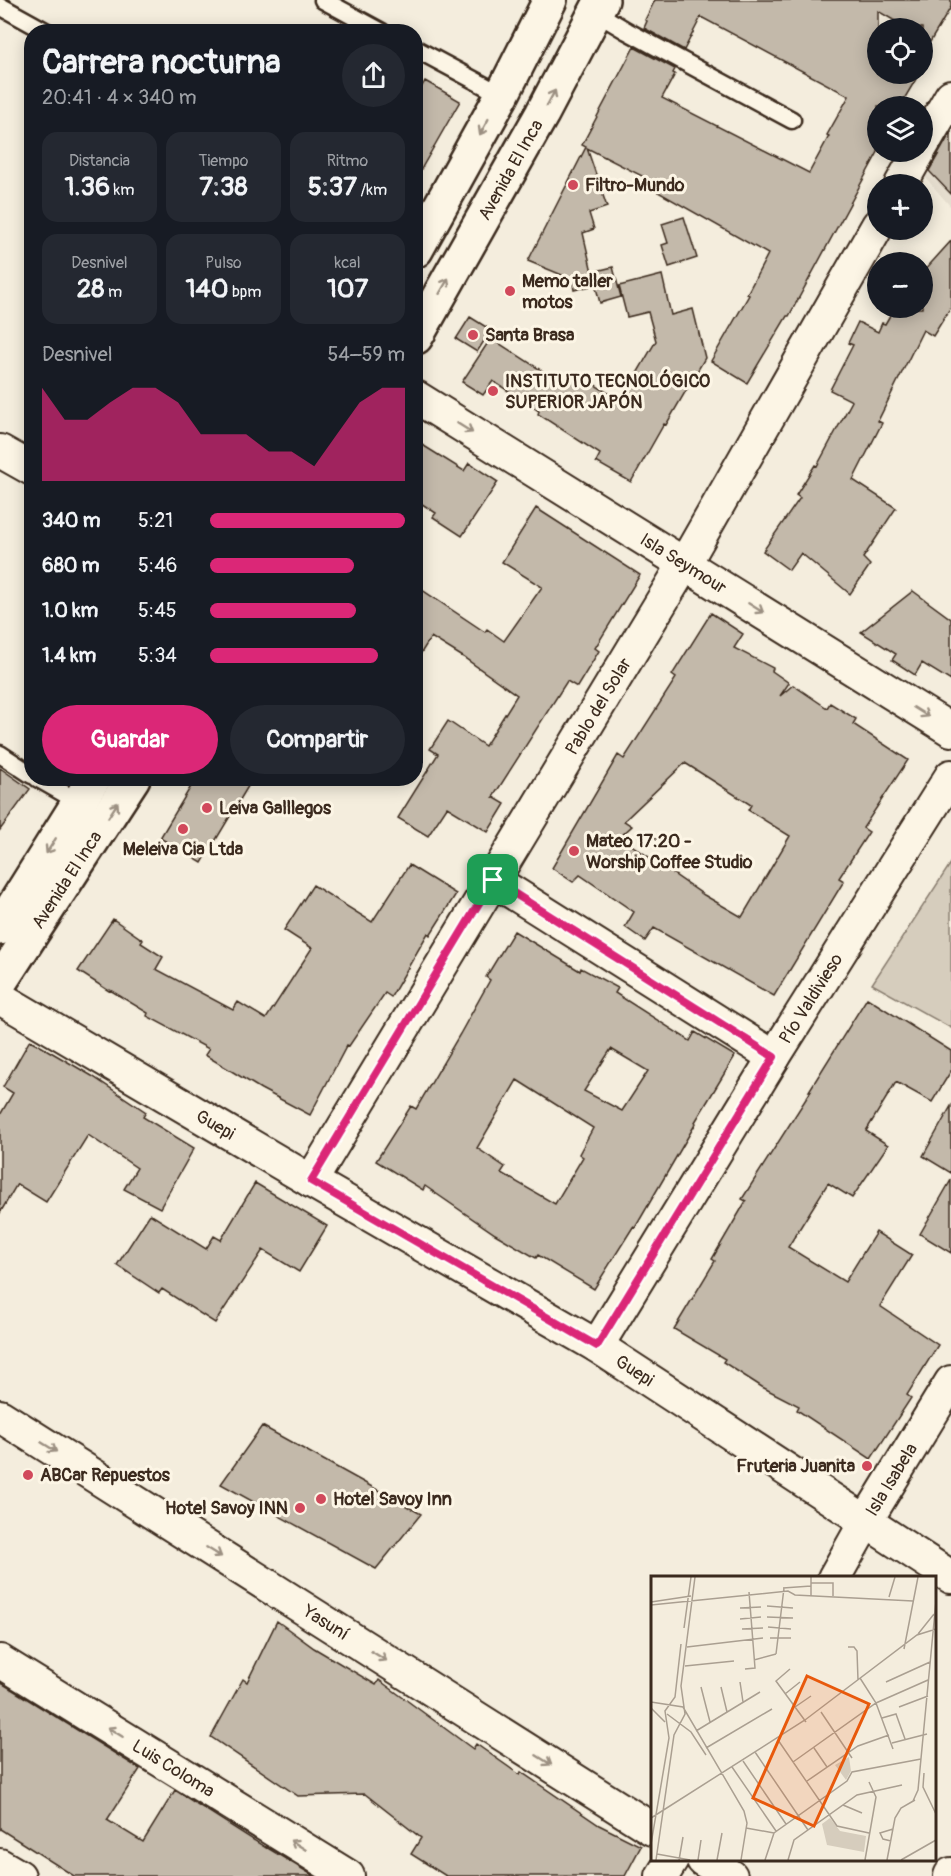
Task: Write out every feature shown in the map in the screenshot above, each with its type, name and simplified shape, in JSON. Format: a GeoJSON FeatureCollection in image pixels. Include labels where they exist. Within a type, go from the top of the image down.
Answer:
{"type":"FeatureCollection","features":[{"type":"Feature","properties":{"kind":"main road"},"geometry":{"type":"LineString","coordinates":[[423,231],[502,95],[550,0]]}},
{"type":"Feature","properties":{"kind":"main road","name":"Avenida El Inca"},"geometry":{"type":"LineString","coordinates":[[423,325],[542,114],[599,6]]}},
{"type":"Feature","properties":{"kind":"main road","name":"Avenida El Inca"},"geometry":{"type":"LineString","coordinates":[[0,982],[128,786]]}},
{"type":"Feature","properties":{"kind":"main road","name":"Avenida El Inca"},"geometry":{"type":"LineString","coordinates":[[0,928],[86,790]]}},
{"type":"Feature","properties":{"kind":"street"},"geometry":{"type":"LineString","coordinates":[[933,127],[951,96]]}},
{"type":"Feature","properties":{"kind":"street","name":"Pablo del Solar"},"geometry":{"type":"LineString","coordinates":[[311,1181],[684,563],[869,240]]}},
{"type":"Feature","properties":{"kind":"street","name":"Isla Seymour"},"geometry":{"type":"LineString","coordinates":[[423,402],[951,730]]}},
{"type":"Feature","properties":{"kind":"street","name":"Pío Valdivieso"},"geometry":{"type":"LineString","coordinates":[[597,1346],[774,1057],[951,776]]}},
{"type":"Feature","properties":{"kind":"street"},"geometry":{"type":"LineString","coordinates":[[493,880],[774,1057]]}},
{"type":"Feature","properties":{"kind":"street","name":"Guepi"},"geometry":{"type":"LineString","coordinates":[[0,998],[597,1346],[951,1576]]}},
{"type":"Feature","properties":{"kind":"street","name":"Isla Isabela"},"geometry":{"type":"LineString","coordinates":[[835,1576],[951,1382]]}},
{"type":"Feature","properties":{"kind":"street","name":"Yasuní"},"geometry":{"type":"LineString","coordinates":[[0,1416],[651,1828]]}},
{"type":"Feature","properties":{"kind":"street","name":"Luis Coloma"},"geometry":{"type":"LineString","coordinates":[[0,1661],[348,1876]]}},
{"type":"Feature","properties":{"kind":"street"},"geometry":{"type":"LineString","coordinates":[[662,1876],[671,1861]]}},
{"type":"Feature","properties":{"kind":"street"},"geometry":{"type":"LineString","coordinates":[[705,1861],[731,1876]]}},
{"type":"Feature","properties":{"kind":"street"},"geometry":{"type":"LineString","coordinates":[[0,1865],[18,1876]]}},
{"type":"Feature","properties":{"kind":"lane"},"geometry":{"type":"LineString","coordinates":[[323,0],[367,24]]}},
{"type":"Feature","properties":{"kind":"lane"},"geometry":{"type":"LineString","coordinates":[[0,6],[33,24]]}},
{"type":"Feature","properties":{"kind":"lane"},"geometry":{"type":"LineString","coordinates":[[599,6],[627,32],[792,120]]}},
{"type":"Feature","properties":{"kind":"lane"},"geometry":{"type":"LineString","coordinates":[[423,53],[502,95]]}},
{"type":"Feature","properties":{"kind":"lane"},"geometry":{"type":"LineString","coordinates":[[0,754],[24,770]]}},
{"type":"Feature","properties":{"kind":"lane"},"geometry":{"type":"LineString","coordinates":[[70,786],[86,790]]}},
{"type":"Feature","properties":{"kind":"shaded area"},"geometry":{"type":"Polygon","coordinates":[[[951,111],[951,207],[933,186],[933,174],[922,174],[918,169],[922,162],[933,162],[933,143],[951,111]]]}},
{"type":"Feature","properties":{"kind":"shaded area"},"geometry":{"type":"Polygon","coordinates":[[[951,863],[951,1028],[872,984],[951,863]]]}},
{"type":"Feature","properties":{"kind":"building"},"geometry":{"type":"Polygon","coordinates":[[[655,0],[951,0],[951,7],[933,37],[933,18],[890,18],[878,11],[878,18],[867,18],[867,84],[913,84],[906,96],[867,96],[867,162],[873,162],[789,316],[747,383],[711,361],[749,295],[747,294],[768,254],[651,188],[654,182],[587,148],[607,207],[589,213],[594,229],[583,233],[595,285],[574,290],[572,279],[528,261],[586,147],[582,145],[634,47],[675,69],[673,73],[675,74],[662,98],[809,173],[849,96],[701,17],[684,50],[644,28],[647,21],[645,20],[655,0]]]}},
{"type":"Feature","properties":{"kind":"building"},"geometry":{"type":"Polygon","coordinates":[[[425,81],[460,101],[423,166],[423,85],[425,81]]]}},
{"type":"Feature","properties":{"kind":"building"},"geometry":{"type":"Polygon","coordinates":[[[951,132],[951,194],[929,171],[951,132]]]}},
{"type":"Feature","properties":{"kind":"building"},"geometry":{"type":"Polygon","coordinates":[[[684,217],[697,258],[669,267],[662,245],[668,243],[662,224],[684,217]]]}},
{"type":"Feature","properties":{"kind":"building"},"geometry":{"type":"Polygon","coordinates":[[[951,241],[951,307],[933,336],[923,330],[878,421],[882,423],[853,480],[896,508],[863,558],[870,565],[850,594],[801,553],[789,570],[763,551],[800,498],[796,495],[815,465],[817,466],[852,401],[830,390],[853,345],[848,343],[858,322],[878,332],[882,323],[885,324],[888,318],[933,318],[933,261],[951,241]]]}},
{"type":"Feature","properties":{"kind":"building"},"geometry":{"type":"Polygon","coordinates":[[[613,267],[621,297],[600,303],[592,272],[613,267]]]}},
{"type":"Feature","properties":{"kind":"building"},"geometry":{"type":"Polygon","coordinates":[[[662,275],[671,315],[693,309],[705,358],[631,482],[596,462],[600,454],[538,414],[539,411],[493,381],[483,395],[462,382],[491,338],[556,380],[557,378],[566,384],[574,372],[621,401],[656,341],[648,312],[627,317],[619,286],[662,275]]]}},
{"type":"Feature","properties":{"kind":"building","name":"Santa Brasa"},"geometry":{"type":"Polygon","coordinates":[[[470,317],[491,330],[477,352],[456,339],[470,317]]]}},
{"type":"Feature","properties":{"kind":"building"},"geometry":{"type":"Polygon","coordinates":[[[423,445],[464,471],[469,463],[498,482],[462,536],[433,517],[436,513],[423,505],[423,445]]]}},
{"type":"Feature","properties":{"kind":"building"},"geometry":{"type":"Polygon","coordinates":[[[536,508],[640,575],[595,648],[599,651],[577,687],[567,681],[493,797],[505,804],[488,832],[447,807],[428,836],[398,818],[418,786],[423,786],[423,778],[438,754],[430,749],[448,721],[485,746],[517,695],[431,637],[423,650],[423,591],[485,632],[487,629],[504,641],[542,587],[502,562],[536,508]]]}},
{"type":"Feature","properties":{"kind":"building"},"geometry":{"type":"Polygon","coordinates":[[[913,591],[951,619],[951,681],[922,663],[915,675],[892,660],[896,654],[861,632],[913,591]]]}},
{"type":"Feature","properties":{"kind":"building"},"geometry":{"type":"Polygon","coordinates":[[[711,613],[743,634],[734,648],[773,668],[772,671],[789,683],[780,696],[793,685],[827,708],[830,703],[856,719],[853,724],[908,760],[863,828],[869,832],[839,878],[844,881],[774,996],[654,928],[645,941],[625,927],[634,912],[580,875],[573,882],[552,868],[618,755],[624,759],[676,678],[672,675],[711,613]],[[685,763],[624,821],[632,826],[620,837],[704,895],[742,917],[790,836],[748,810],[751,805],[685,763]]]}},
{"type":"Feature","properties":{"kind":"building"},"geometry":{"type":"Polygon","coordinates":[[[0,768],[30,789],[0,830],[0,768]]]}},
{"type":"Feature","properties":{"kind":"building","name":"Leiva Galllegos"},"geometry":{"type":"Polygon","coordinates":[[[191,786],[248,786],[202,863],[160,838],[191,786]]]}},
{"type":"Feature","properties":{"kind":"building"},"geometry":{"type":"Polygon","coordinates":[[[409,865],[456,894],[430,935],[428,933],[391,997],[385,993],[349,1046],[347,1045],[310,1115],[205,1055],[209,1049],[147,1016],[148,1013],[78,971],[113,919],[143,940],[141,943],[163,957],[156,969],[233,1010],[238,1002],[266,1019],[312,948],[284,930],[313,885],[372,922],[409,865]]]}},
{"type":"Feature","properties":{"kind":"building"},"geometry":{"type":"Polygon","coordinates":[[[514,931],[580,971],[581,968],[618,988],[615,993],[690,1041],[695,1032],[735,1056],[635,1228],[633,1227],[594,1289],[538,1255],[536,1258],[495,1234],[425,1186],[423,1190],[376,1161],[411,1106],[416,1109],[490,980],[486,977],[514,931]],[[611,1049],[584,1091],[622,1111],[648,1071],[611,1049]],[[517,1080],[477,1148],[505,1167],[501,1173],[555,1204],[583,1157],[579,1154],[593,1128],[517,1080]]]}},
{"type":"Feature","properties":{"kind":"building"},"geometry":{"type":"Polygon","coordinates":[[[867,998],[951,1051],[951,1071],[932,1102],[896,1082],[866,1131],[888,1145],[852,1198],[828,1183],[788,1247],[845,1282],[876,1232],[912,1255],[880,1306],[938,1345],[907,1395],[911,1398],[871,1459],[797,1410],[799,1406],[762,1387],[723,1362],[725,1359],[674,1329],[715,1261],[712,1259],[746,1201],[742,1199],[867,998]]]}},
{"type":"Feature","properties":{"kind":"building"},"geometry":{"type":"Polygon","coordinates":[[[30,1040],[92,1076],[146,1112],[143,1117],[194,1148],[160,1208],[124,1189],[137,1168],[88,1135],[46,1202],[17,1184],[0,1213],[0,1115],[13,1093],[3,1087],[30,1040]]]}},
{"type":"Feature","properties":{"kind":"building"},"geometry":{"type":"Polygon","coordinates":[[[951,1106],[951,1173],[923,1156],[951,1106]]]}},
{"type":"Feature","properties":{"kind":"building"},"geometry":{"type":"Polygon","coordinates":[[[951,1180],[951,1253],[920,1234],[951,1180]]]}},
{"type":"Feature","properties":{"kind":"building"},"geometry":{"type":"Polygon","coordinates":[[[255,1183],[327,1226],[299,1272],[263,1250],[215,1323],[162,1289],[159,1293],[117,1265],[150,1214],[206,1249],[214,1236],[221,1240],[255,1183]]]}},
{"type":"Feature","properties":{"kind":"building","name":"Hotel Savoy Inn"},"geometry":{"type":"Polygon","coordinates":[[[262,1426],[421,1514],[376,1569],[221,1484],[262,1426]]]}},
{"type":"Feature","properties":{"kind":"building"},"geometry":{"type":"Polygon","coordinates":[[[277,1621],[314,1648],[376,1685],[379,1680],[473,1749],[476,1744],[599,1825],[641,1846],[625,1876],[446,1876],[411,1854],[421,1838],[365,1794],[298,1796],[211,1737],[243,1679],[247,1682],[277,1621]]]}},
{"type":"Feature","properties":{"kind":"building"},"geometry":{"type":"Polygon","coordinates":[[[0,1682],[140,1769],[107,1820],[143,1842],[175,1790],[314,1876],[74,1876],[0,1829],[0,1682]]]}},
{"type":"Feature","properties":{"kind":"place","name":"Filtro-Mundo"},"geometry":{"type":"Point","coordinates":[573,185]}},
{"type":"Feature","properties":{"kind":"place","name":"Memo taller motos"},"geometry":{"type":"Point","coordinates":[510,291]}},
{"type":"Feature","properties":{"kind":"place","name":"Santa Brasa"},"geometry":{"type":"Point","coordinates":[473,335]}},
{"type":"Feature","properties":{"kind":"place","name":"INSTITUTO TECNOLÓGICO SUPERIOR JAPÓN"},"geometry":{"type":"Point","coordinates":[493,391]}},
{"type":"Feature","properties":{"kind":"place","name":"Leiva Galllegos"},"geometry":{"type":"Point","coordinates":[207,808]}},
{"type":"Feature","properties":{"kind":"place","name":"Meleiva Cia Ltda"},"geometry":{"type":"Point","coordinates":[183,829]}},
{"type":"Feature","properties":{"kind":"place","name":"Mateo 17:20 - Worship Coffee Studio"},"geometry":{"type":"Point","coordinates":[574,851]}},
{"type":"Feature","properties":{"kind":"place","name":"Fruteria Juanita"},"geometry":{"type":"Point","coordinates":[867,1466]}},
{"type":"Feature","properties":{"kind":"place","name":"ABCar Repuestos"},"geometry":{"type":"Point","coordinates":[28,1475]}},
{"type":"Feature","properties":{"kind":"place","name":"Hotel Savoy Inn"},"geometry":{"type":"Point","coordinates":[321,1499]}},
{"type":"Feature","properties":{"kind":"place","name":"Hotel Savoy INN"},"geometry":{"type":"Point","coordinates":[300,1508]}},
{"type":"Feature","properties":{"kind":"route"},"geometry":{"type":"LineString","coordinates":[[493,880],[774,1057],[597,1346],[311,1181],[493,880]]}}]}
